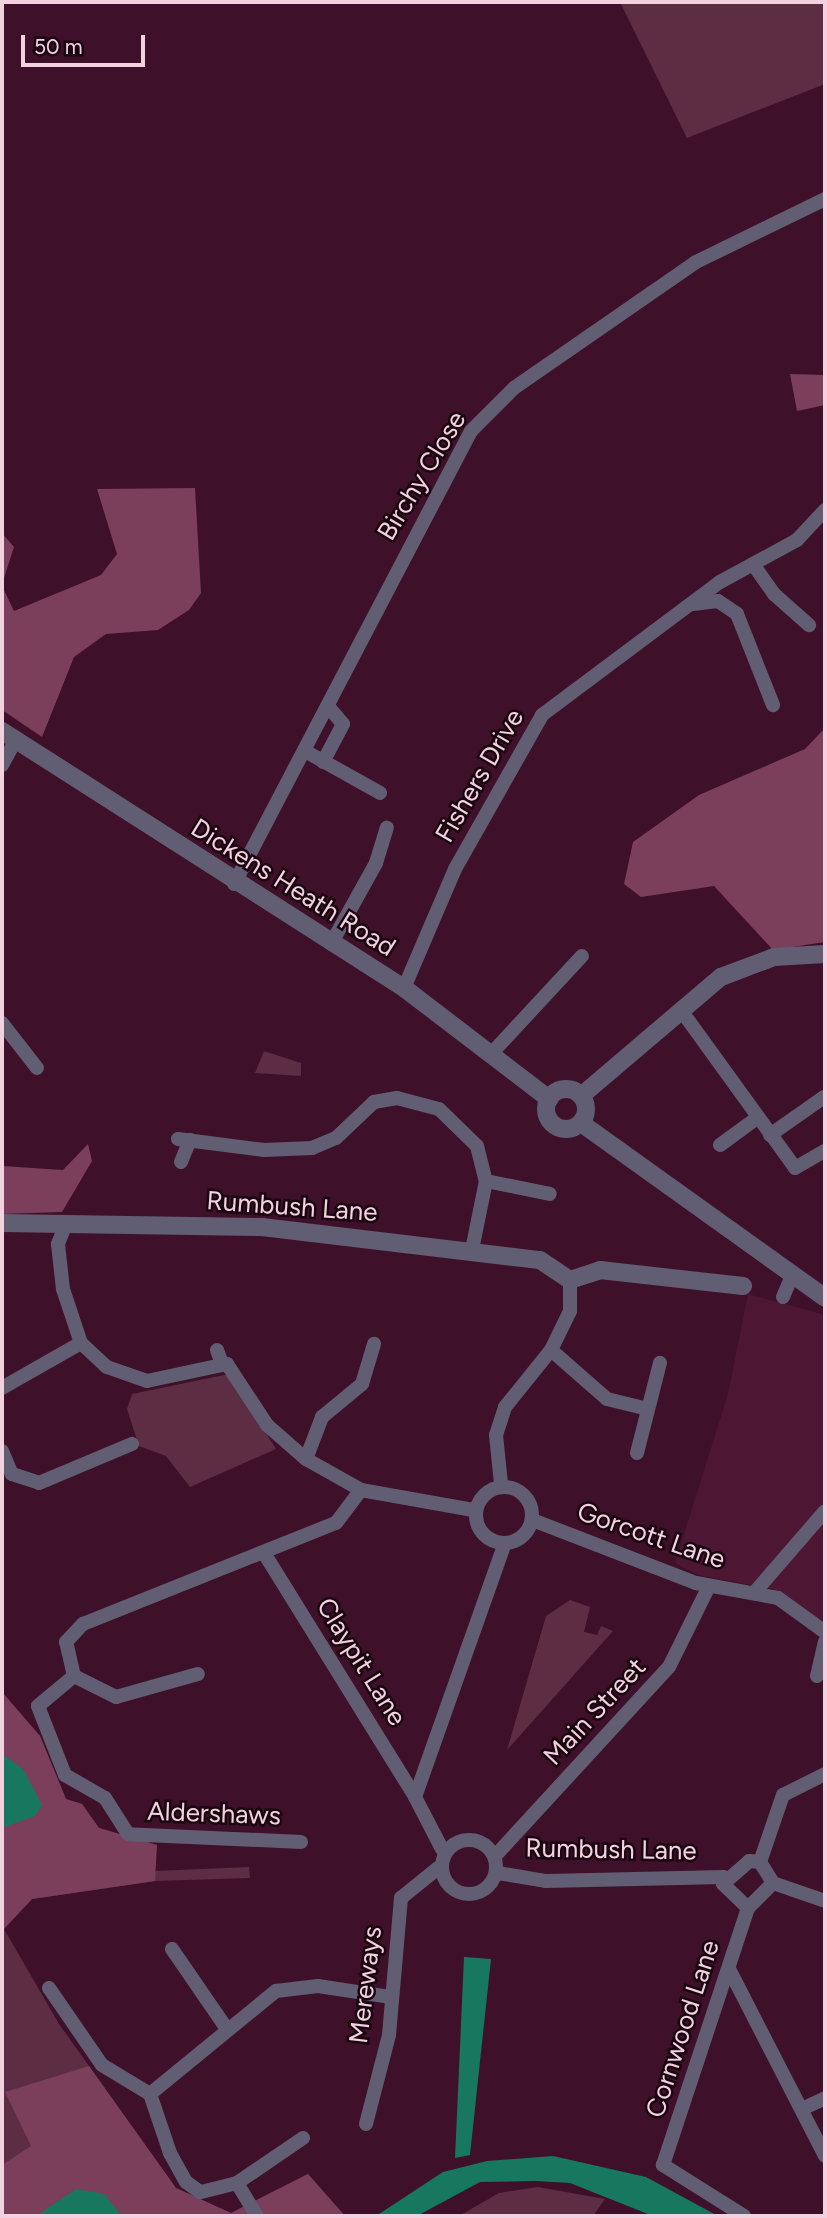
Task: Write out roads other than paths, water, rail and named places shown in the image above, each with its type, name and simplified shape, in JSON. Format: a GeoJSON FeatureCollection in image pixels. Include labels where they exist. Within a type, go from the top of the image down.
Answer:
{"type":"FeatureCollection","features":[{"type":"Feature","properties":{"kind":"street","name":"Birchy Close"},"geometry":{"type":"LineString","coordinates":[[234,884],[306,751],[471,431],[514,388],[696,262],[825,199]]}},
{"type":"Feature","properties":{"kind":"street","name":"Fishers Drive"},"geometry":{"type":"LineString","coordinates":[[404,988],[455,869],[542,715],[604,664],[655,634],[692,604],[753,564],[797,540],[825,510]]}},
{"type":"Feature","properties":{"kind":"street"},"geometry":{"type":"LineString","coordinates":[[753,564],[774,594],[809,625]]}},
{"type":"Feature","properties":{"kind":"street"},"geometry":{"type":"LineString","coordinates":[[692,604],[719,601],[737,614],[773,705]]}},
{"type":"Feature","properties":{"kind":"street"},"geometry":{"type":"LineString","coordinates":[[323,762],[343,724],[328,706]]}},
{"type":"Feature","properties":{"kind":"street"},"geometry":{"type":"LineString","coordinates":[[2,765],[9,736]]}},
{"type":"Feature","properties":{"kind":"street","name":"Dickens Heath Road"},"geometry":{"type":"LineString","coordinates":[[9,736],[234,884],[404,988],[548,1100]]}},
{"type":"Feature","properties":{"kind":"street"},"geometry":{"type":"LineString","coordinates":[[306,751],[380,793]]}},
{"type":"Feature","properties":{"kind":"street"},"geometry":{"type":"LineString","coordinates":[[331,944],[376,863],[387,828]]}},
{"type":"Feature","properties":{"kind":"street"},"geometry":{"type":"LineString","coordinates":[[581,1096],[683,1013],[721,977],[746,965],[825,954]]}},
{"type":"Feature","properties":{"kind":"street"},"geometry":{"type":"LineString","coordinates":[[490,1055],[582,956]]}},
{"type":"Feature","properties":{"kind":"street"},"geometry":{"type":"LineString","coordinates":[[683,1013],[795,1168],[825,1151]]}},
{"type":"Feature","properties":{"kind":"street"},"geometry":{"type":"LineString","coordinates":[[2,1023],[37,1068]]}},
{"type":"Feature","properties":{"kind":"street"},"geometry":{"type":"LineString","coordinates":[[581,1096],[564,1089],[548,1100],[546,1112],[557,1127],[581,1123],[792,1279],[825,1298]]}},
{"type":"Feature","properties":{"kind":"street"},"geometry":{"type":"LineString","coordinates":[[581,1096],[581,1123]]}},
{"type":"Feature","properties":{"kind":"street"},"geometry":{"type":"LineString","coordinates":[[770,1135],[824,1097]]}},
{"type":"Feature","properties":{"kind":"street"},"geometry":{"type":"LineString","coordinates":[[181,1162],[184,1140],[312,1148],[336,1138],[374,1102],[397,1098],[439,1109],[462,1125],[477,1146],[486,1181],[472,1250]]}},
{"type":"Feature","properties":{"kind":"street"},"geometry":{"type":"LineString","coordinates":[[720,1145],[757,1118]]}},
{"type":"Feature","properties":{"kind":"street"},"geometry":{"type":"LineString","coordinates":[[486,1181],[550,1194]]}},
{"type":"Feature","properties":{"kind":"street","name":"Rumbush Lane"},"geometry":{"type":"LineString","coordinates":[[2,1223],[262,1227],[540,1260],[570,1280]]}},
{"type":"Feature","properties":{"kind":"street"},"geometry":{"type":"LineString","coordinates":[[66,1224],[58,1244],[80,1343],[107,1367],[147,1381],[219,1357],[267,1425],[306,1459],[361,1490],[473,1510],[503,1548]]}},
{"type":"Feature","properties":{"kind":"street"},"geometry":{"type":"LineString","coordinates":[[438,1868],[442,1849],[415,1797],[503,1548],[535,1521],[501,1485],[496,1435],[505,1407],[551,1350],[570,1311],[570,1280],[600,1270],[743,1286]]}},
{"type":"Feature","properties":{"kind":"street"},"geometry":{"type":"LineString","coordinates":[[783,1297],[792,1279]]}},
{"type":"Feature","properties":{"kind":"street"},"geometry":{"type":"LineString","coordinates":[[2,1388],[80,1343]]}},
{"type":"Feature","properties":{"kind":"street"},"geometry":{"type":"LineString","coordinates":[[306,1459],[323,1417],[362,1384],[374,1344]]}},
{"type":"Feature","properties":{"kind":"street"},"geometry":{"type":"LineString","coordinates":[[551,1350],[607,1399],[648,1409]]}},
{"type":"Feature","properties":{"kind":"street"},"geometry":{"type":"LineString","coordinates":[[637,1453],[660,1363]]}},
{"type":"Feature","properties":{"kind":"street"},"geometry":{"type":"LineString","coordinates":[[3,1461],[23,1481],[39,1483],[132,1444]]}},
{"type":"Feature","properties":{"kind":"street"},"geometry":{"type":"LineString","coordinates":[[473,1510],[501,1485]]}},
{"type":"Feature","properties":{"kind":"street"},"geometry":{"type":"LineString","coordinates":[[198,1674],[116,1697],[75,1676],[66,1642],[83,1623],[336,1523],[361,1490]]}},
{"type":"Feature","properties":{"kind":"street"},"geometry":{"type":"LineString","coordinates":[[754,1593],[825,1511]]}},
{"type":"Feature","properties":{"kind":"street","name":"Gorcott Lane"},"geometry":{"type":"LineString","coordinates":[[535,1521],[709,1586],[778,1598],[825,1632]]}},
{"type":"Feature","properties":{"kind":"street","name":"Claypit Lane"},"geometry":{"type":"LineString","coordinates":[[264,1553],[415,1797]]}},
{"type":"Feature","properties":{"kind":"street","name":"Main Street"},"geometry":{"type":"LineString","coordinates":[[496,1855],[669,1667],[709,1586]]}},
{"type":"Feature","properties":{"kind":"street"},"geometry":{"type":"LineString","coordinates":[[817,1676],[825,1642]]}},
{"type":"Feature","properties":{"kind":"street","name":"Aldershaws"},"geometry":{"type":"LineString","coordinates":[[75,1676],[38,1706],[65,1775],[105,1798],[128,1834],[301,1842]]}},
{"type":"Feature","properties":{"kind":"street"},"geometry":{"type":"LineString","coordinates":[[825,1774],[783,1795],[760,1862],[773,1883],[825,1901]]}},
{"type":"Feature","properties":{"kind":"street","name":"Rumbush Lane"},"geometry":{"type":"LineString","coordinates":[[438,1868],[446,1882],[483,1894],[498,1873],[496,1855],[456,1839],[442,1849]]}},
{"type":"Feature","properties":{"kind":"street","name":"Rumbush Lane"},"geometry":{"type":"LineString","coordinates":[[498,1873],[546,1881],[724,1877],[748,1861],[760,1862]]}},
{"type":"Feature","properties":{"kind":"street","name":"Mereways"},"geometry":{"type":"LineString","coordinates":[[366,2123],[389,2035],[401,1898],[438,1868]]}},
{"type":"Feature","properties":{"kind":"street","name":"Rumbush Lane"},"geometry":{"type":"LineString","coordinates":[[724,1877],[723,1884],[748,1908]]}},
{"type":"Feature","properties":{"kind":"street"},"geometry":{"type":"LineString","coordinates":[[748,1908],[773,1883]]}},
{"type":"Feature","properties":{"kind":"street","name":"Cornwood Lane"},"geometry":{"type":"LineString","coordinates":[[744,2216],[663,2165],[748,1908]]}},
{"type":"Feature","properties":{"kind":"street"},"geometry":{"type":"LineString","coordinates":[[172,1949],[227,2029]]}},
{"type":"Feature","properties":{"kind":"street"},"geometry":{"type":"LineString","coordinates":[[729,1969],[804,2108],[825,2156]]}},
{"type":"Feature","properties":{"kind":"street"},"geometry":{"type":"LineString","coordinates":[[150,2094],[276,1991],[318,1986],[391,1997]]}},
{"type":"Feature","properties":{"kind":"street"},"geometry":{"type":"LineString","coordinates":[[49,1987],[102,2065],[150,2094],[186,2182],[200,2192],[237,2183],[303,2138]]}},
{"type":"Feature","properties":{"kind":"street"},"geometry":{"type":"LineString","coordinates":[[804,2108],[825,2098]]}},
{"type":"Feature","properties":{"kind":"street"},"geometry":{"type":"LineString","coordinates":[[237,2183],[257,2216]]}}]}
